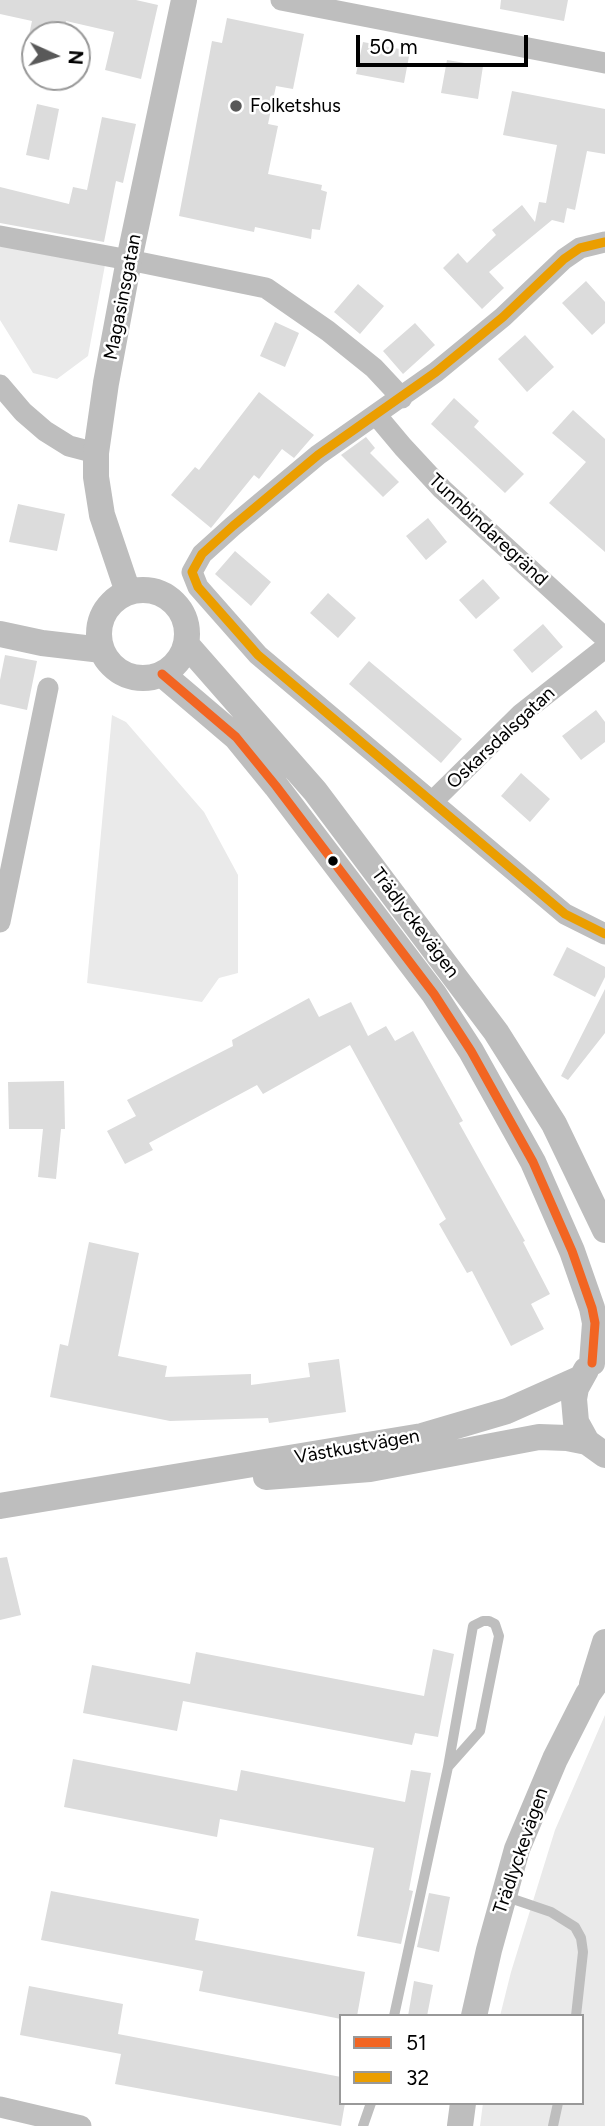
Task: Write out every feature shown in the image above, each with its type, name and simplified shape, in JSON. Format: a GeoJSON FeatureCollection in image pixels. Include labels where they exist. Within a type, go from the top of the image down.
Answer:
{"type":"FeatureCollection","features":[{"type":"Feature","properties":{"kind":"street","name":"Magasinsgatan"},"geometry":{"type":"LineString","coordinates":[[128,592],[102,515],[96,477],[96,453],[106,383],[184,0]]}},
{"type":"Feature","properties":{"kind":"street"},"geometry":{"type":"LineString","coordinates":[[281,0],[605,63]]}},
{"type":"Feature","properties":{"kind":"street"},"geometry":{"type":"LineString","coordinates":[[0,236],[266,288],[365,360],[402,398]]}},
{"type":"Feature","properties":{"kind":"street"},"geometry":{"type":"LineString","coordinates":[[605,242],[580,248],[564,259],[503,317],[402,398],[318,455],[202,554],[192,572],[198,587],[258,655],[565,914],[605,934]]}},
{"type":"Feature","properties":{"kind":"street"},"geometry":{"type":"LineString","coordinates":[[0,385],[23,412],[45,431],[69,446],[96,453]]}},
{"type":"Feature","properties":{"kind":"street","name":"Tunnbindaregränd"},"geometry":{"type":"LineString","coordinates":[[377,416],[442,489],[605,638]]}},
{"type":"Feature","properties":{"kind":"street"},"geometry":{"type":"LineString","coordinates":[[149,590],[168,598],[182,613],[186,623],[186,644],[177,662],[162,674],[151,678],[127,675],[116,669],[102,650],[99,627],[109,606],[128,592],[149,590]]}},
{"type":"Feature","properties":{"kind":"street"},"geometry":{"type":"LineString","coordinates":[[0,634],[102,650]]}},
{"type":"Feature","properties":{"kind":"street","name":"Trädlyckevägen"},"geometry":{"type":"LineString","coordinates":[[186,644],[315,790],[496,1032],[554,1124],[605,1230]]}},
{"type":"Feature","properties":{"kind":"street","name":"Oskarsdalsgatan"},"geometry":{"type":"LineString","coordinates":[[432,802],[521,714],[605,648]]}},
{"type":"Feature","properties":{"kind":"street","name":"Trädlyckevägen"},"geometry":{"type":"LineString","coordinates":[[162,674],[236,737],[434,994],[471,1051],[533,1162],[572,1251],[592,1308],[595,1323],[593,1365],[574,1399],[574,1411],[576,1422],[595,1448]]}},
{"type":"Feature","properties":{"kind":"street"},"geometry":{"type":"LineString","coordinates":[[0,922],[48,688]]}},
{"type":"Feature","properties":{"kind":"street","name":"Västkustvägen"},"geometry":{"type":"LineString","coordinates":[[0,1506],[422,1436],[507,1411],[593,1365]]}},
{"type":"Feature","properties":{"kind":"street","name":"Västkustvägen"},"geometry":{"type":"LineString","coordinates":[[125,1487],[370,1469],[539,1437],[567,1438],[595,1448]]}},
{"type":"Feature","properties":{"kind":"street"},"geometry":{"type":"LineString","coordinates":[[595,1448],[605,1473]]}},
{"type":"Feature","properties":{"kind":"street","name":"Trädlyckevägen"},"geometry":{"type":"LineString","coordinates":[[588,1694],[605,1642]]}},
{"type":"Feature","properties":{"kind":"street","name":"Trädlyckevägen"},"geometry":{"type":"LineString","coordinates":[[474,2014],[517,1849],[546,1777],[588,1694],[605,1670]]}},
{"type":"Feature","properties":{"kind":"street"},"geometry":{"type":"LineString","coordinates":[[460,2126],[463,2105]]}},
{"type":"Feature","properties":{"kind":"street"},"geometry":{"type":"LineString","coordinates":[[0,2107],[81,2126]]}},
{"type":"Feature","properties":{"kind":"lane"},"geometry":{"type":"LineString","coordinates":[[394,2014],[448,1767],[473,1626],[489,1621],[495,1624],[499,1636],[480,1731],[448,1767]]}},
{"type":"Feature","properties":{"kind":"lane"},"geometry":{"type":"LineString","coordinates":[[503,1896],[551,1912],[575,1927],[581,1938],[583,1952],[576,2014]]}},
{"type":"Feature","properties":{"kind":"lane"},"geometry":{"type":"LineString","coordinates":[[363,2126],[370,2105]]}},
{"type":"Feature","properties":{"kind":"lane"},"geometry":{"type":"LineString","coordinates":[[553,2126],[558,2105]]}},
{"type":"Feature","properties":{"kind":"shaded area"},"geometry":{"type":"Polygon","coordinates":[[[0,244],[105,265],[88,356],[57,379],[33,373],[0,320],[0,244]]]}},
{"type":"Feature","properties":{"kind":"shaded area"},"geometry":{"type":"Polygon","coordinates":[[[112,715],[126,722],[204,812],[238,875],[238,973],[219,978],[202,1002],[87,983],[112,715]]]}},
{"type":"Feature","properties":{"kind":"shaded area"},"geometry":{"type":"Polygon","coordinates":[[[605,1715],[605,2126],[480,2126],[483,2105],[584,2105],[584,2014],[500,2014],[555,1830],[605,1715]]]}},
{"type":"Feature","properties":{"kind":"building"},"geometry":{"type":"Polygon","coordinates":[[[0,0],[136,0],[158,5],[141,79],[105,70],[114,32],[91,27],[91,21],[32,21],[0,14],[0,0]]]}},
{"type":"Feature","properties":{"kind":"building"},"geometry":{"type":"Polygon","coordinates":[[[501,0],[568,0],[564,21],[500,9],[501,0]]]}},
{"type":"Feature","properties":{"kind":"building"},"geometry":{"type":"Polygon","coordinates":[[[227,18],[304,34],[293,89],[276,86],[268,124],[278,126],[268,174],[322,185],[321,190],[327,192],[320,230],[312,229],[311,239],[255,227],[254,232],[179,216],[212,41],[222,43],[227,18]]]}},
{"type":"Feature","properties":{"kind":"building"},"geometry":{"type":"Polygon","coordinates":[[[363,42],[410,51],[404,83],[356,74],[363,42]]]}},
{"type":"Feature","properties":{"kind":"building"},"geometry":{"type":"Polygon","coordinates":[[[447,60],[483,66],[478,99],[441,93],[447,60]]]}},
{"type":"Feature","properties":{"kind":"building"},"geometry":{"type":"Polygon","coordinates":[[[512,91],[605,109],[605,154],[587,151],[575,210],[567,208],[564,223],[552,220],[489,272],[504,288],[482,309],[443,268],[458,253],[467,263],[496,235],[492,230],[522,205],[535,222],[539,202],[546,203],[557,145],[503,135],[512,91]]]}},
{"type":"Feature","properties":{"kind":"building"},"geometry":{"type":"Polygon","coordinates":[[[37,104],[59,109],[49,160],[26,155],[37,104]]]}},
{"type":"Feature","properties":{"kind":"building"},"geometry":{"type":"Polygon","coordinates":[[[102,117],[136,124],[123,183],[116,181],[104,242],[0,223],[0,187],[69,204],[73,187],[87,190],[102,117]]]}},
{"type":"Feature","properties":{"kind":"building"},"geometry":{"type":"Polygon","coordinates":[[[586,281],[605,302],[605,323],[592,335],[562,303],[586,281]]]}},
{"type":"Feature","properties":{"kind":"building"},"geometry":{"type":"Polygon","coordinates":[[[358,284],[384,306],[360,334],[334,312],[358,284]]]}},
{"type":"Feature","properties":{"kind":"building"},"geometry":{"type":"Polygon","coordinates":[[[275,322],[299,333],[285,367],[260,356],[275,322]]]}},
{"type":"Feature","properties":{"kind":"building"},"geometry":{"type":"Polygon","coordinates":[[[415,323],[435,345],[403,374],[383,351],[415,323]]]}},
{"type":"Feature","properties":{"kind":"building"},"geometry":{"type":"Polygon","coordinates":[[[525,335],[554,367],[527,392],[498,359],[525,335]]]}},
{"type":"Feature","properties":{"kind":"building"},"geometry":{"type":"Polygon","coordinates":[[[259,392],[314,435],[294,458],[282,449],[259,479],[254,475],[211,528],[171,495],[195,467],[199,470],[259,392]]]}},
{"type":"Feature","properties":{"kind":"building"},"geometry":{"type":"Polygon","coordinates":[[[454,398],[479,421],[474,427],[524,474],[505,493],[431,424],[454,398]]]}},
{"type":"Feature","properties":{"kind":"building"},"geometry":{"type":"Polygon","coordinates":[[[573,410],[605,439],[605,552],[549,503],[586,462],[552,433],[573,410]]]}},
{"type":"Feature","properties":{"kind":"building"},"geometry":{"type":"Polygon","coordinates":[[[366,437],[375,448],[370,453],[399,482],[383,497],[341,455],[366,437]]]}},
{"type":"Feature","properties":{"kind":"building"},"geometry":{"type":"Polygon","coordinates":[[[18,504],[65,514],[57,551],[9,542],[18,504]]]}},
{"type":"Feature","properties":{"kind":"building"},"geometry":{"type":"Polygon","coordinates":[[[428,518],[447,542],[426,560],[406,536],[428,518]]]}},
{"type":"Feature","properties":{"kind":"building"},"geometry":{"type":"Polygon","coordinates":[[[235,551],[271,582],[251,606],[215,574],[235,551]]]}},
{"type":"Feature","properties":{"kind":"building"},"geometry":{"type":"Polygon","coordinates":[[[483,579],[500,598],[476,619],[459,600],[483,579]]]}},
{"type":"Feature","properties":{"kind":"building"},"geometry":{"type":"Polygon","coordinates":[[[328,593],[356,618],[338,638],[310,613],[328,593]]]}},
{"type":"Feature","properties":{"kind":"building"},"geometry":{"type":"Polygon","coordinates":[[[543,624],[563,647],[532,673],[513,650],[543,624]]]}},
{"type":"Feature","properties":{"kind":"building"},"geometry":{"type":"Polygon","coordinates":[[[5,655],[37,661],[27,710],[0,704],[0,680],[5,655]]]}},
{"type":"Feature","properties":{"kind":"building"},"geometry":{"type":"Polygon","coordinates":[[[369,661],[462,739],[441,763],[349,684],[369,661]]]}},
{"type":"Feature","properties":{"kind":"building"},"geometry":{"type":"Polygon","coordinates":[[[596,710],[605,722],[605,742],[581,760],[562,736],[596,710]]]}},
{"type":"Feature","properties":{"kind":"building"},"geometry":{"type":"Polygon","coordinates":[[[521,773],[550,799],[530,822],[501,796],[521,773]]]}},
{"type":"Feature","properties":{"kind":"building"},"geometry":{"type":"Polygon","coordinates":[[[567,947],[605,967],[605,977],[595,997],[553,975],[567,947]]]}},
{"type":"Feature","properties":{"kind":"building"},"geometry":{"type":"Polygon","coordinates":[[[605,989],[605,1033],[568,1080],[561,1076],[605,989]]]}},
{"type":"Feature","properties":{"kind":"building"},"geometry":{"type":"Polygon","coordinates":[[[309,998],[319,1017],[351,1002],[368,1036],[386,1026],[395,1041],[413,1031],[463,1121],[459,1123],[525,1241],[523,1242],[550,1294],[531,1304],[544,1329],[511,1346],[472,1271],[467,1273],[439,1224],[446,1219],[350,1045],[263,1094],[257,1085],[149,1143],[153,1150],[125,1164],[107,1131],[136,1116],[127,1100],[233,1046],[232,1040],[309,998]]]}},
{"type":"Feature","properties":{"kind":"building"},"geometry":{"type":"Polygon","coordinates":[[[64,1081],[65,1129],[61,1129],[56,1179],[38,1177],[43,1129],[9,1129],[8,1082],[64,1081]]]}},
{"type":"Feature","properties":{"kind":"building"},"geometry":{"type":"Polygon","coordinates":[[[89,1242],[139,1253],[118,1356],[167,1366],[165,1377],[251,1374],[251,1385],[310,1377],[308,1363],[339,1359],[346,1412],[269,1423],[268,1418],[170,1421],[50,1397],[60,1344],[68,1346],[89,1242]]]}},
{"type":"Feature","properties":{"kind":"building"},"geometry":{"type":"Polygon","coordinates":[[[7,1557],[21,1615],[0,1620],[0,1558],[7,1557]]]}},
{"type":"Feature","properties":{"kind":"building"},"geometry":{"type":"Polygon","coordinates":[[[433,1649],[454,1654],[438,1737],[415,1733],[412,1745],[183,1701],[177,1731],[83,1713],[92,1665],[190,1684],[196,1652],[424,1696],[433,1649]]]}},
{"type":"Feature","properties":{"kind":"building"},"geometry":{"type":"Polygon","coordinates":[[[73,1759],[237,1791],[241,1770],[405,1802],[411,1770],[431,1773],[409,1890],[413,1891],[401,1944],[357,1936],[374,1848],[220,1819],[217,1837],[64,1807],[73,1759]]]}},
{"type":"Feature","properties":{"kind":"building"},"geometry":{"type":"Polygon","coordinates":[[[51,1891],[199,1919],[195,1940],[365,1972],[357,2014],[339,2014],[339,2019],[199,1991],[203,1971],[41,1940],[51,1891]]]}},
{"type":"Feature","properties":{"kind":"building"},"geometry":{"type":"Polygon","coordinates":[[[429,1893],[450,1897],[439,1952],[417,1947],[429,1893]]]}},
{"type":"Feature","properties":{"kind":"building"},"geometry":{"type":"Polygon","coordinates":[[[414,1981],[433,1985],[427,2014],[408,2014],[414,1981]]]}},
{"type":"Feature","properties":{"kind":"building"},"geometry":{"type":"Polygon","coordinates":[[[29,1986],[123,2004],[118,2034],[339,2077],[339,2105],[345,2105],[341,2126],[115,2084],[121,2054],[20,2035],[29,1986]]]}},
{"type":"Feature","properties":{"kind":"transit line","name":"32"},"geometry":{"type":"LineString","coordinates":[[605,242],[580,248],[564,259],[503,317],[436,372],[318,455],[202,554],[192,572],[198,587],[258,655],[565,914],[605,934]]}},
{"type":"Feature","properties":{"kind":"transit line","name":"51"},"geometry":{"type":"LineString","coordinates":[[162,674],[236,737],[434,994],[471,1051],[533,1162],[572,1251],[595,1323],[592,1363]]}},
{"type":"Feature","properties":{"kind":"place","name":"Folketshus"},"geometry":{"type":"Point","coordinates":[236,106]}}]}
